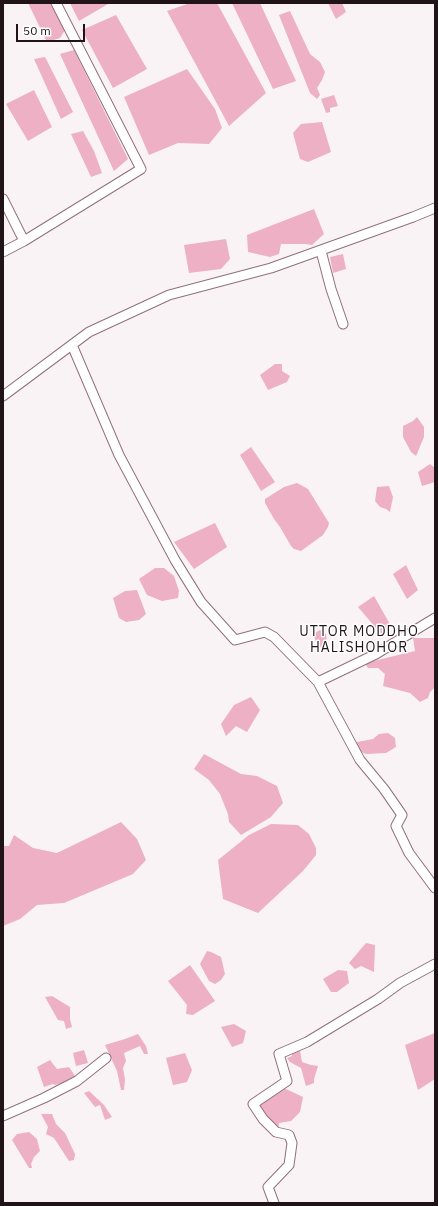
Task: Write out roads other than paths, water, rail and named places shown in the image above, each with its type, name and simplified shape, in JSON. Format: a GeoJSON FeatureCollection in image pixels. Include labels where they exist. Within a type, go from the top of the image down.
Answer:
{"type":"FeatureCollection","features":[{"type":"Feature","properties":{"kind":"street"},"geometry":{"type":"LineString","coordinates":[[3,252],[24,241],[141,170],[56,3]]}},
{"type":"Feature","properties":{"kind":"street"},"geometry":{"type":"LineString","coordinates":[[3,199],[24,241]]}},
{"type":"Feature","properties":{"kind":"street"},"geometry":{"type":"LineString","coordinates":[[3,396],[89,332],[168,295],[271,268],[321,251],[435,208]]}},
{"type":"Feature","properties":{"kind":"street"},"geometry":{"type":"LineString","coordinates":[[321,251],[343,324]]}},
{"type":"Feature","properties":{"kind":"street"},"geometry":{"type":"LineString","coordinates":[[72,345],[118,455],[175,560],[201,602],[235,640],[265,632],[274,637],[318,682],[360,760],[384,789],[402,816],[396,826],[409,853],[435,888]]}},
{"type":"Feature","properties":{"kind":"street"},"geometry":{"type":"LineString","coordinates":[[318,682],[376,654],[435,618]]}},
{"type":"Feature","properties":{"kind":"street"},"geometry":{"type":"LineString","coordinates":[[274,1203],[268,1187],[289,1165],[292,1143],[289,1135],[276,1132],[263,1119],[253,1104],[287,1081],[279,1054],[307,1042],[378,999],[400,983],[435,964]]}},
{"type":"Feature","properties":{"kind":"street"},"geometry":{"type":"LineString","coordinates":[[3,1116],[44,1098],[77,1081],[106,1058]]}},
{"type":"Feature","properties":{"kind":"district","name":"UTTOR MODDHO HALISHOHOR"},"geometry":{"type":"Point","coordinates":[359,640]}}]}
